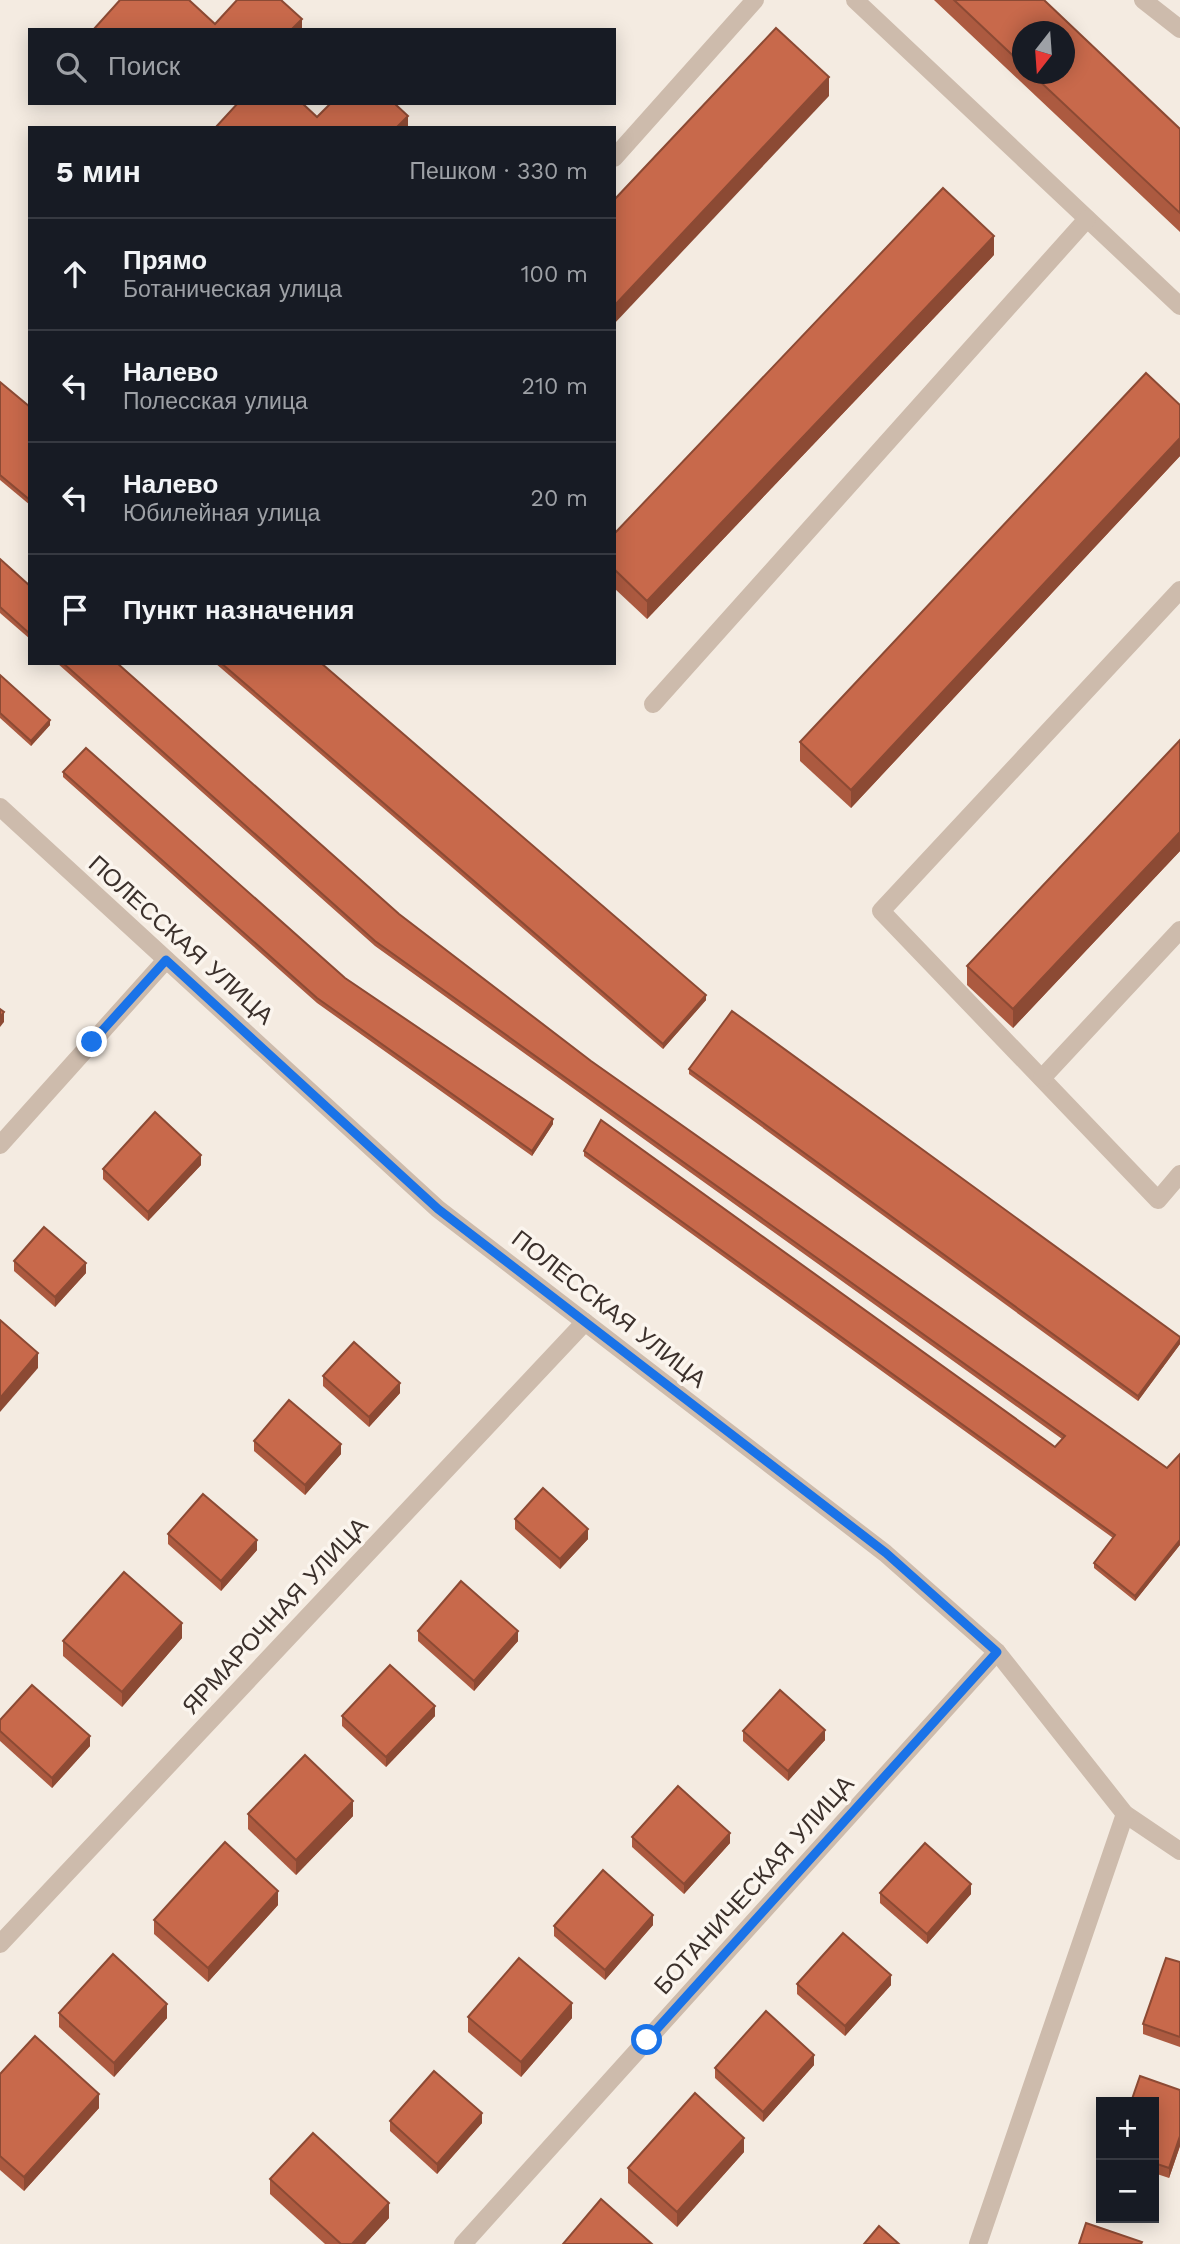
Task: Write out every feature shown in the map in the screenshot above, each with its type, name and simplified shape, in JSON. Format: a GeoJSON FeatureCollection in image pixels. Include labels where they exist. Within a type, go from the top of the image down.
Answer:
{"type":"FeatureCollection","features":[{"type":"Feature","properties":{"kind":"street"},"geometry":{"type":"LineString","coordinates":[[616,156],[755,0]]}},
{"type":"Feature","properties":{"kind":"street"},"geometry":{"type":"LineString","coordinates":[[855,0],[1180,306]]}},
{"type":"Feature","properties":{"kind":"street"},"geometry":{"type":"LineString","coordinates":[[1143,0],[1180,29]]}},
{"type":"Feature","properties":{"kind":"street"},"geometry":{"type":"LineString","coordinates":[[653,704],[1087,219]]}},
{"type":"Feature","properties":{"kind":"street"},"geometry":{"type":"LineString","coordinates":[[1180,590],[881,911],[1158,1199],[1180,1174]]}},
{"type":"Feature","properties":{"kind":"street","name":"ПОЛЕССКАЯ УЛИЦА"},"geometry":{"type":"LineString","coordinates":[[0,807],[438,1209],[886,1553],[997,1652],[1125,1814],[1180,1851]]}},
{"type":"Feature","properties":{"kind":"street"},"geometry":{"type":"LineString","coordinates":[[1042,1078],[1180,930]]}},
{"type":"Feature","properties":{"kind":"street"},"geometry":{"type":"LineString","coordinates":[[0,1145],[166,960]]}},
{"type":"Feature","properties":{"kind":"street","name":"ЯРМАРОЧНАЯ УЛИЦА"},"geometry":{"type":"LineString","coordinates":[[0,1944],[585,1322]]}},
{"type":"Feature","properties":{"kind":"street","name":"БОТАНИЧЕСКАЯ УЛИЦА"},"geometry":{"type":"LineString","coordinates":[[463,2244],[997,1652]]}},
{"type":"Feature","properties":{"kind":"street"},"geometry":{"type":"LineString","coordinates":[[978,2244],[1125,1814]]}},
{"type":"Feature","properties":{"kind":"building"},"geometry":{"type":"Polygon","coordinates":[[[120,0],[189,0],[215,24],[237,0],[281,0],[302,19],[293,28],[95,28],[120,0]]]}},
{"type":"Feature","properties":{"kind":"building"},"geometry":{"type":"Polygon","coordinates":[[[954,0],[1044,0],[1066,21],[1012,21],[1012,55],[954,0]]]}},
{"type":"Feature","properties":{"kind":"building"},"geometry":{"type":"Polygon","coordinates":[[[776,28],[829,77],[616,304],[616,198],[776,28]]]}},
{"type":"Feature","properties":{"kind":"building"},"geometry":{"type":"Polygon","coordinates":[[[1075,29],[1180,129],[1180,213],[1043,84],[1075,84],[1075,29]]]}},
{"type":"Feature","properties":{"kind":"building"},"geometry":{"type":"Polygon","coordinates":[[[236,105],[304,105],[317,117],[329,105],[396,105],[408,116],[398,126],[217,126],[236,105]]]}},
{"type":"Feature","properties":{"kind":"building"},"geometry":{"type":"Polygon","coordinates":[[[943,188],[994,236],[647,601],[616,571],[616,532],[943,188]]]}},
{"type":"Feature","properties":{"kind":"building"},"geometry":{"type":"Polygon","coordinates":[[[1146,373],[1180,405],[1180,438],[851,790],[800,742],[1146,373]]]}},
{"type":"Feature","properties":{"kind":"building"},"geometry":{"type":"Polygon","coordinates":[[[0,382],[28,405],[28,498],[0,475],[0,382]]]}},
{"type":"Feature","properties":{"kind":"building"},"geometry":{"type":"Polygon","coordinates":[[[0,559],[28,584],[28,632],[0,607],[0,559]]]}},
{"type":"Feature","properties":{"kind":"building"},"geometry":{"type":"Polygon","coordinates":[[[65,665],[119,665],[399,914],[591,1061],[1167,1468],[1180,1454],[1180,1540],[1135,1596],[1094,1563],[1115,1535],[584,1151],[601,1120],[1055,1447],[1065,1436],[375,941],[65,665]]]}},
{"type":"Feature","properties":{"kind":"building"},"geometry":{"type":"Polygon","coordinates":[[[223,665],[323,665],[706,995],[663,1044],[223,665]]]}},
{"type":"Feature","properties":{"kind":"building"},"geometry":{"type":"Polygon","coordinates":[[[0,675],[50,720],[31,741],[0,713],[0,675]]]}},
{"type":"Feature","properties":{"kind":"building"},"geometry":{"type":"Polygon","coordinates":[[[1180,740],[1180,832],[1013,1009],[967,966],[1180,740]]]}},
{"type":"Feature","properties":{"kind":"building"},"geometry":{"type":"Polygon","coordinates":[[[86,748],[345,978],[553,1119],[532,1151],[317,998],[63,772],[86,748]]]}},
{"type":"Feature","properties":{"kind":"building"},"geometry":{"type":"Polygon","coordinates":[[[732,1011],[1180,1337],[1138,1396],[689,1069],[732,1011]]]}},
{"type":"Feature","properties":{"kind":"building"},"geometry":{"type":"Polygon","coordinates":[[[155,1112],[201,1155],[148,1212],[103,1169],[155,1112]]]}},
{"type":"Feature","properties":{"kind":"building"},"geometry":{"type":"Polygon","coordinates":[[[44,1227],[86,1263],[55,1297],[14,1261],[44,1227]]]}},
{"type":"Feature","properties":{"kind":"building"},"geometry":{"type":"Polygon","coordinates":[[[0,1320],[38,1353],[0,1398],[0,1320]]]}},
{"type":"Feature","properties":{"kind":"building"},"geometry":{"type":"Polygon","coordinates":[[[354,1342],[400,1383],[369,1417],[323,1376],[354,1342]]]}},
{"type":"Feature","properties":{"kind":"building"},"geometry":{"type":"Polygon","coordinates":[[[289,1400],[341,1444],[305,1485],[254,1441],[289,1400]]]}},
{"type":"Feature","properties":{"kind":"building"},"geometry":{"type":"Polygon","coordinates":[[[543,1488],[588,1529],[560,1559],[515,1519],[543,1488]]]}},
{"type":"Feature","properties":{"kind":"building"},"geometry":{"type":"Polygon","coordinates":[[[203,1494],[257,1540],[221,1581],[168,1534],[203,1494]]]}},
{"type":"Feature","properties":{"kind":"building"},"geometry":{"type":"Polygon","coordinates":[[[124,1572],[182,1623],[122,1692],[63,1641],[124,1572]]]}},
{"type":"Feature","properties":{"kind":"building"},"geometry":{"type":"Polygon","coordinates":[[[461,1581],[518,1631],[474,1681],[418,1631],[461,1581]]]}},
{"type":"Feature","properties":{"kind":"building"},"geometry":{"type":"Polygon","coordinates":[[[390,1665],[435,1706],[386,1757],[342,1716],[390,1665]]]}},
{"type":"Feature","properties":{"kind":"building"},"geometry":{"type":"Polygon","coordinates":[[[32,1685],[90,1736],[52,1778],[0,1731],[0,1720],[32,1685]]]}},
{"type":"Feature","properties":{"kind":"building"},"geometry":{"type":"Polygon","coordinates":[[[780,1690],[825,1730],[788,1771],[743,1731],[780,1690]]]}},
{"type":"Feature","properties":{"kind":"building"},"geometry":{"type":"Polygon","coordinates":[[[305,1755],[353,1801],[296,1860],[248,1814],[305,1755]]]}},
{"type":"Feature","properties":{"kind":"building"},"geometry":{"type":"Polygon","coordinates":[[[678,1786],[730,1833],[684,1884],[632,1837],[678,1786]]]}},
{"type":"Feature","properties":{"kind":"building"},"geometry":{"type":"Polygon","coordinates":[[[225,1842],[278,1891],[208,1968],[154,1920],[225,1842]]]}},
{"type":"Feature","properties":{"kind":"building"},"geometry":{"type":"Polygon","coordinates":[[[925,1843],[971,1884],[927,1934],[880,1893],[925,1843]]]}},
{"type":"Feature","properties":{"kind":"building"},"geometry":{"type":"Polygon","coordinates":[[[603,1870],[653,1915],[605,1970],[554,1926],[603,1870]]]}},
{"type":"Feature","properties":{"kind":"building"},"geometry":{"type":"Polygon","coordinates":[[[843,1933],[891,1975],[845,2026],[797,1984],[843,1933]]]}},
{"type":"Feature","properties":{"kind":"building"},"geometry":{"type":"Polygon","coordinates":[[[113,1954],[167,2004],[114,2063],[59,2013],[113,1954]]]}},
{"type":"Feature","properties":{"kind":"building"},"geometry":{"type":"Polygon","coordinates":[[[519,1958],[572,2003],[521,2062],[468,2017],[519,1958]]]}},
{"type":"Feature","properties":{"kind":"building"},"geometry":{"type":"Polygon","coordinates":[[[1166,1958],[1180,1962],[1180,2037],[1143,2024],[1166,1958]]]}},
{"type":"Feature","properties":{"kind":"building"},"geometry":{"type":"Polygon","coordinates":[[[766,2011],[814,2055],[763,2112],[715,2068],[766,2011]]]}},
{"type":"Feature","properties":{"kind":"building"},"geometry":{"type":"Polygon","coordinates":[[[35,2036],[99,2094],[24,2177],[0,2156],[0,2074],[35,2036]]]}},
{"type":"Feature","properties":{"kind":"building"},"geometry":{"type":"Polygon","coordinates":[[[434,2071],[482,2113],[437,2164],[390,2121],[434,2071]]]}},
{"type":"Feature","properties":{"kind":"building"},"geometry":{"type":"Polygon","coordinates":[[[1140,2076],[1180,2090],[1180,2136],[1169,2168],[1159,2165],[1159,2097],[1133,2097],[1140,2076]]]}},
{"type":"Feature","properties":{"kind":"building"},"geometry":{"type":"Polygon","coordinates":[[[695,2093],[744,2138],[677,2212],[628,2168],[695,2093]]]}},
{"type":"Feature","properties":{"kind":"building"},"geometry":{"type":"Polygon","coordinates":[[[313,2133],[389,2203],[352,2244],[341,2244],[270,2179],[313,2133]]]}},
{"type":"Feature","properties":{"kind":"building"},"geometry":{"type":"Polygon","coordinates":[[[601,2199],[652,2244],[563,2244],[601,2199]]]}},
{"type":"Feature","properties":{"kind":"building"},"geometry":{"type":"Polygon","coordinates":[[[1086,2223],[1142,2242],[1079,2244],[1086,2223]]]}},
{"type":"Feature","properties":{"kind":"building"},"geometry":{"type":"Polygon","coordinates":[[[879,2226],[899,2244],[864,2244],[879,2226]]]}},
{"type":"Feature","properties":{"kind":"route"},"geometry":{"type":"LineString","coordinates":[[92,1042],[166,960],[438,1209],[886,1553],[997,1652],[647,2040]]}}]}
